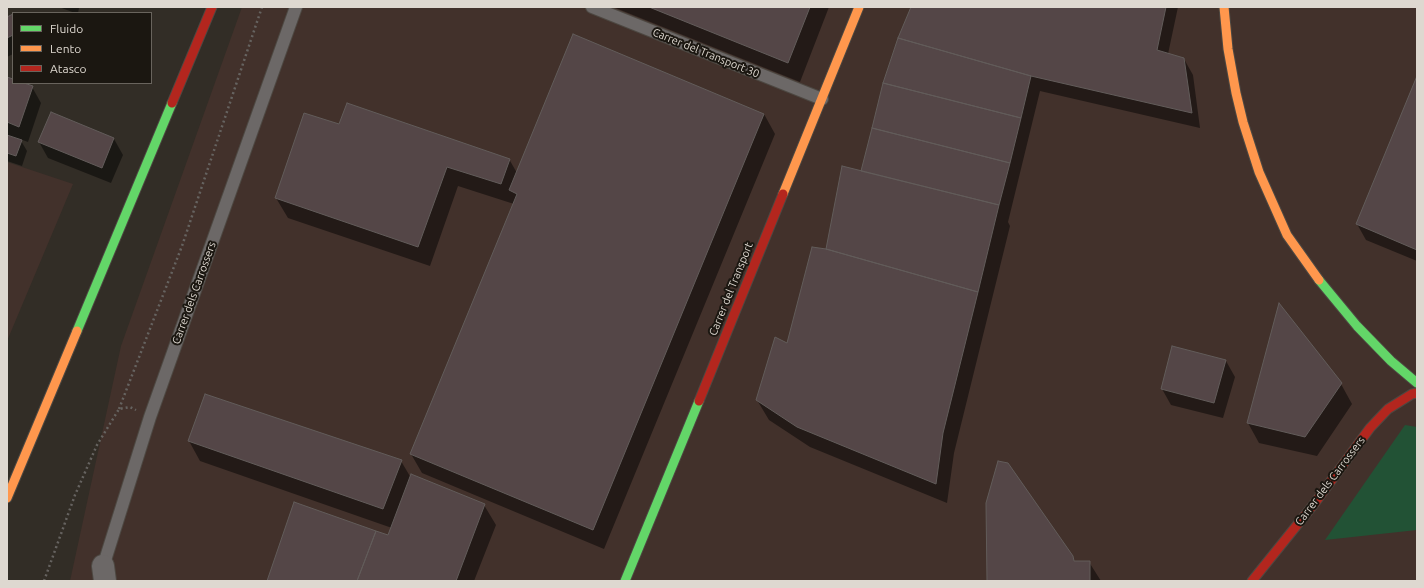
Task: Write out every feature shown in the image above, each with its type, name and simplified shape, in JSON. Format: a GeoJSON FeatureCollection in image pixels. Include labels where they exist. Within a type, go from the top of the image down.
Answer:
{"type":"FeatureCollection","features":[{"type":"Feature","properties":{"kind":"street"},"geometry":{"type":"LineString","coordinates":[[7,498],[212,7]]}},
{"type":"Feature","properties":{"kind":"street","name":"Carrer del Transport"},"geometry":{"type":"LineString","coordinates":[[625,581],[859,7]]}},
{"type":"Feature","properties":{"kind":"street"},"geometry":{"type":"LineString","coordinates":[[1224,7],[1228,49],[1243,122],[1259,172],[1284,229],[1312,272],[1357,326],[1391,361],[1417,383]]}},
{"type":"Feature","properties":{"kind":"street","name":"Carrer dels Carrossers"},"geometry":{"type":"LineString","coordinates":[[1252,581],[1314,504],[1370,428],[1388,409],[1412,394],[1417,393]]}},
{"type":"Feature","properties":{"kind":"lane","name":"Carrer dels Carrossers"},"geometry":{"type":"LineString","coordinates":[[102,576],[150,416],[296,7]]}},
{"type":"Feature","properties":{"kind":"lane","name":"Carrer del Transport 30"},"geometry":{"type":"LineString","coordinates":[[592,7],[822,99]]}},
{"type":"Feature","properties":{"kind":"path"},"geometry":{"type":"LineString","coordinates":[[44,581],[75,495],[97,445],[119,409],[182,246],[262,7]]}},
{"type":"Feature","properties":{"kind":"path"},"geometry":{"type":"LineString","coordinates":[[119,409],[130,407],[150,416]]}},
{"type":"Feature","properties":{"kind":"shaded area"},"geometry":{"type":"Polygon","coordinates":[[[242,7],[1417,7],[1417,581],[70,581],[121,346],[242,7]]]}},
{"type":"Feature","properties":{"kind":"shaded area"},"geometry":{"type":"Polygon","coordinates":[[[7,162],[73,184],[7,341],[7,162]]]}},
{"type":"Feature","properties":{"kind":"green space"},"geometry":{"type":"Polygon","coordinates":[[[1405,425],[1417,427],[1417,530],[1325,540],[1405,425]]]}},
{"type":"Feature","properties":{"kind":"building"},"geometry":{"type":"Polygon","coordinates":[[[649,7],[810,7],[788,63],[649,7]]]}},
{"type":"Feature","properties":{"kind":"building"},"geometry":{"type":"Polygon","coordinates":[[[911,7],[1166,7],[1157,50],[1184,58],[1192,113],[1031,76],[898,38],[911,7]]]}},
{"type":"Feature","properties":{"kind":"building"},"geometry":{"type":"Polygon","coordinates":[[[12,14],[12,36],[7,38],[7,17],[12,14]]]}},
{"type":"Feature","properties":{"kind":"building"},"geometry":{"type":"Polygon","coordinates":[[[573,34],[764,114],[593,530],[410,454],[517,194],[509,190],[573,34]]]}},
{"type":"Feature","properties":{"kind":"building"},"geometry":{"type":"Polygon","coordinates":[[[898,38],[1031,76],[1021,118],[883,83],[898,38]]]}},
{"type":"Feature","properties":{"kind":"building"},"geometry":{"type":"Polygon","coordinates":[[[1417,76],[1417,250],[1356,224],[1417,76]]]}},
{"type":"Feature","properties":{"kind":"building"},"geometry":{"type":"Polygon","coordinates":[[[7,77],[12,79],[12,84],[27,84],[33,86],[19,127],[7,122],[7,77]]]}},
{"type":"Feature","properties":{"kind":"building"},"geometry":{"type":"Polygon","coordinates":[[[883,83],[1021,118],[1010,163],[872,128],[883,83]]]}},
{"type":"Feature","properties":{"kind":"building"},"geometry":{"type":"Polygon","coordinates":[[[347,103],[510,159],[501,184],[447,167],[418,247],[275,198],[304,113],[339,124],[347,103]]]}},
{"type":"Feature","properties":{"kind":"building"},"geometry":{"type":"Polygon","coordinates":[[[51,112],[114,138],[102,168],[38,142],[51,112]]]}},
{"type":"Feature","properties":{"kind":"building"},"geometry":{"type":"Polygon","coordinates":[[[872,128],[1010,163],[999,205],[861,171],[872,128]]]}},
{"type":"Feature","properties":{"kind":"building"},"geometry":{"type":"Polygon","coordinates":[[[7,135],[22,140],[16,156],[7,153],[7,135]]]}},
{"type":"Feature","properties":{"kind":"building"},"geometry":{"type":"Polygon","coordinates":[[[842,166],[999,205],[978,292],[826,249],[842,166]]]}},
{"type":"Feature","properties":{"kind":"building"},"geometry":{"type":"Polygon","coordinates":[[[812,247],[826,249],[978,292],[943,433],[936,484],[797,427],[756,400],[775,337],[787,343],[812,247]]]}},
{"type":"Feature","properties":{"kind":"building"},"geometry":{"type":"Polygon","coordinates":[[[1279,303],[1342,383],[1305,437],[1247,423],[1279,303]]]}},
{"type":"Feature","properties":{"kind":"building"},"geometry":{"type":"Polygon","coordinates":[[[1172,346],[1226,360],[1214,403],[1161,389],[1172,346]]]}},
{"type":"Feature","properties":{"kind":"building"},"geometry":{"type":"Polygon","coordinates":[[[205,394],[402,460],[383,509],[188,441],[205,394]]]}},
{"type":"Feature","properties":{"kind":"building"},"geometry":{"type":"Polygon","coordinates":[[[998,461],[1008,463],[1073,556],[1074,561],[1090,561],[1090,581],[987,581],[986,503],[998,461]]]}},
{"type":"Feature","properties":{"kind":"building"},"geometry":{"type":"Polygon","coordinates":[[[411,474],[485,504],[456,581],[357,581],[376,531],[388,535],[411,474]]]}},
{"type":"Feature","properties":{"kind":"building"},"geometry":{"type":"Polygon","coordinates":[[[294,502],[376,531],[357,581],[267,581],[294,502]]]}},
{"type":"Feature","properties":{"kind":"traffic: fast"},"geometry":{"type":"LineString","coordinates":[[77,331],[172,103]]}},
{"type":"Feature","properties":{"kind":"traffic: fast"},"geometry":{"type":"LineString","coordinates":[[1319,280],[1357,326],[1391,361],[1417,383]]}},
{"type":"Feature","properties":{"kind":"traffic: fast"},"geometry":{"type":"LineString","coordinates":[[625,581],[699,401]]}},
{"type":"Feature","properties":{"kind":"traffic: slow"},"geometry":{"type":"LineString","coordinates":[[783,194],[859,7]]}},
{"type":"Feature","properties":{"kind":"traffic: slow"},"geometry":{"type":"LineString","coordinates":[[1224,7],[1228,49],[1236,93],[1243,122],[1259,172],[1287,235],[1319,280]]}},
{"type":"Feature","properties":{"kind":"traffic: slow"},"geometry":{"type":"LineString","coordinates":[[7,498],[77,331]]}},
{"type":"Feature","properties":{"kind":"traffic: jam"},"geometry":{"type":"LineString","coordinates":[[172,103],[212,7]]}},
{"type":"Feature","properties":{"kind":"traffic: jam"},"geometry":{"type":"LineString","coordinates":[[699,401],[783,194]]}},
{"type":"Feature","properties":{"kind":"traffic: jam"},"geometry":{"type":"LineString","coordinates":[[1252,581],[1314,504],[1370,428],[1388,409],[1412,394],[1417,393]]}}]}
